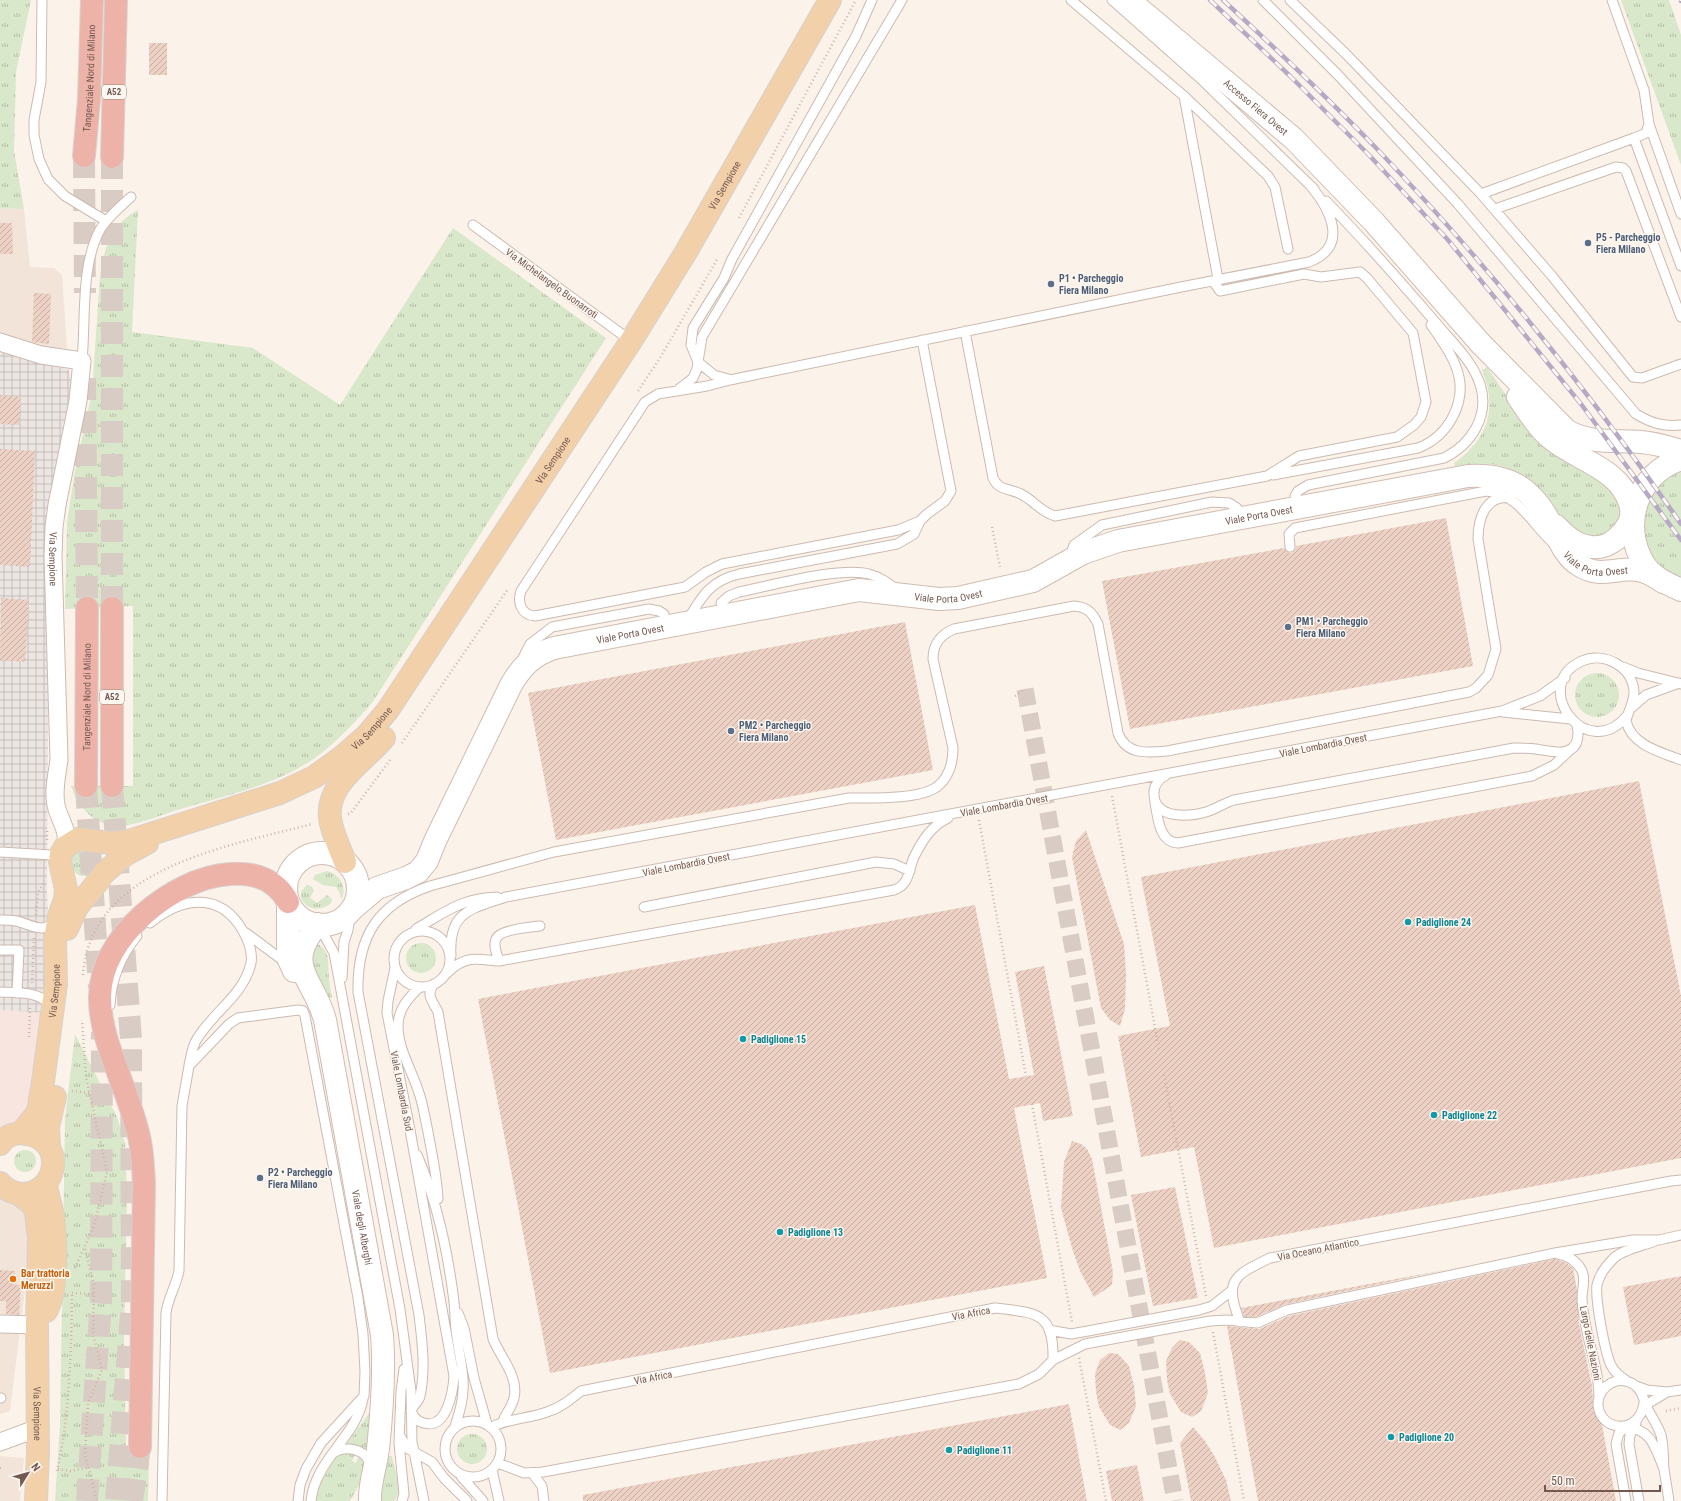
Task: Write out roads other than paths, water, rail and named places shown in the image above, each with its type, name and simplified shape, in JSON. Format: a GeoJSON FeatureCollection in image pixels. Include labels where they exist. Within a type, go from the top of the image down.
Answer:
{"type":"FeatureCollection","features":[{"type":"Feature","properties":{"kind":"highway"},"geometry":{"type":"LineString","coordinates":[[78,0],[77,30],[89,99]]}},
{"type":"Feature","properties":{"kind":"highway","name":"Tangenziale Nord di Milano"},"geometry":{"type":"LineString","coordinates":[[84,156],[89,99],[92,0]]}},
{"type":"Feature","properties":{"kind":"highway","name":"A52"},"geometry":{"type":"LineString","coordinates":[[112,157],[116,0]]}},
{"type":"Feature","properties":{"kind":"highway"},"geometry":{"type":"LineString","coordinates":[[115,26],[119,0]]}},
{"type":"Feature","properties":{"kind":"highway","name":"Tangenziale Nord di Milano"},"geometry":{"type":"LineString","coordinates":[[86,786],[87,608]]}},
{"type":"Feature","properties":{"kind":"highway","name":"A52"},"geometry":{"type":"LineString","coordinates":[[112,608],[112,786]]}},
{"type":"Feature","properties":{"kind":"highway"},"geometry":{"type":"LineString","coordinates":[[140,1447],[144,1184],[143,1160],[136,1125],[103,1030],[100,1003],[101,987],[108,962],[127,930],[148,910],[175,892],[203,880],[224,874],[243,873],[268,880],[283,892],[288,902]]}},
{"type":"Feature","properties":{"kind":"main road","name":"Via Sempione"},"geometry":{"type":"LineString","coordinates":[[21,1133],[38,1112],[53,1007],[56,972],[55,939],[59,916],[65,900],[66,889],[58,856],[78,839],[119,843],[186,825],[280,793],[298,785],[329,766],[354,747],[379,721],[431,646],[631,341],[689,246],[830,0]]}},
{"type":"Feature","properties":{"kind":"main road"},"geometry":{"type":"LineString","coordinates":[[345,862],[330,820],[333,798],[346,777],[379,744],[408,705],[431,646]]}},
{"type":"Feature","properties":{"kind":"main road","name":"Via Sempione"},"geometry":{"type":"LineString","coordinates":[[46,1184],[54,1167],[53,1156],[48,1146],[48,1127],[56,1090],[68,987],[66,954],[67,928],[77,907],[102,876],[125,854],[186,825]]}},
{"type":"Feature","properties":{"kind":"main road"},"geometry":{"type":"LineString","coordinates":[[58,856],[64,877],[77,885],[85,886],[102,876],[106,858],[99,845],[91,840]]}},
{"type":"Feature","properties":{"kind":"main road"},"geometry":{"type":"LineString","coordinates":[[0,1144],[11,1135],[21,1133],[32,1134],[41,1139],[48,1146]]}},
{"type":"Feature","properties":{"kind":"main road","name":"Via Sempione"},"geometry":{"type":"LineString","coordinates":[[0,1183],[10,1191],[19,1194],[32,1204],[36,1212],[39,1238],[36,1501]]}},
{"type":"Feature","properties":{"kind":"main road"},"geometry":{"type":"LineString","coordinates":[[19,1194],[29,1194],[46,1184],[52,1212],[55,1274],[51,1303],[37,1325]]}},
{"type":"Feature","properties":{"kind":"street","name":"Accesso Fiera Ovest"},"geometry":{"type":"LineString","coordinates":[[1129,0],[1294,139],[1374,222],[1481,344]]}},
{"type":"Feature","properties":{"kind":"street"},"geometry":{"type":"LineString","coordinates":[[0,342],[41,355],[82,361]]}},
{"type":"Feature","properties":{"kind":"street"},"geometry":{"type":"LineString","coordinates":[[1481,344],[1556,421],[1579,437],[1591,440],[1652,443],[1681,450]]}},
{"type":"Feature","properties":{"kind":"street"},"geometry":{"type":"LineString","coordinates":[[1481,344],[1537,425],[1562,447],[1608,473],[1619,482],[1628,494],[1633,514],[1633,529],[1636,547],[1644,565],[1672,586]]}},
{"type":"Feature","properties":{"kind":"street","name":"Via Sempione"},"geometry":{"type":"LineString","coordinates":[[58,856],[67,841],[66,830],[56,804],[55,794],[58,760],[53,556],[54,527],[78,401],[82,361]]}},
{"type":"Feature","properties":{"kind":"street"},"geometry":{"type":"LineString","coordinates":[[1633,514],[1644,486],[1656,472],[1681,458]]}},
{"type":"Feature","properties":{"kind":"street","name":"Viale Porta Ovest"},"geometry":{"type":"LineString","coordinates":[[351,910],[377,888],[406,878],[418,872],[428,861],[435,841],[511,685],[527,662],[542,652],[554,648],[859,590],[939,599],[958,598],[1033,581],[1068,560],[1095,548],[1118,541],[1468,476],[1494,476],[1517,484],[1571,541],[1580,546],[1596,548],[1605,545],[1620,536],[1627,528],[1633,514]]}},
{"type":"Feature","properties":{"kind":"street","name":"Viale Porta Ovest"},"geometry":{"type":"LineString","coordinates":[[1548,518],[1565,553],[1570,559],[1586,569],[1608,573],[1640,570],[1672,586]]}},
{"type":"Feature","properties":{"kind":"street","name":"Via Sempione"},"geometry":{"type":"LineString","coordinates":[[58,760],[68,813],[91,840]]}},
{"type":"Feature","properties":{"kind":"street","name":"Viale Porta Ovest"},"geometry":{"type":"LineString","coordinates":[[345,862],[367,872],[392,873],[412,865],[435,841]]}},
{"type":"Feature","properties":{"kind":"street"},"geometry":{"type":"LineString","coordinates":[[318,853],[339,858],[345,862],[351,869],[357,884],[356,898],[351,910],[336,922],[318,924],[300,918],[288,902],[286,888],[289,875],[295,866],[304,857],[318,853]]}},
{"type":"Feature","properties":{"kind":"street","name":"Viale degli Alberghi"},"geometry":{"type":"LineString","coordinates":[[288,902],[288,958],[294,971],[315,994]]}},
{"type":"Feature","properties":{"kind":"street","name":"Viale degli Alberghi"},"geometry":{"type":"LineString","coordinates":[[318,924],[306,940],[301,953],[301,969],[315,994],[324,1020],[382,1335],[384,1358],[382,1399],[372,1470],[370,1501]]}},
{"type":"Feature","properties":{"kind":"street"},"geometry":{"type":"LineString","coordinates":[[0,1324],[37,1325]]}},
{"type":"Feature","properties":{"kind":"street"},"geometry":{"type":"LineString","coordinates":[[0,1442],[38,1428]]}},
{"type":"Feature","properties":{"kind":"street","name":"Viale degli Alberghi"},"geometry":{"type":"LineString","coordinates":[[355,1501],[372,1470]]}},
{"type":"Feature","properties":{"kind":"lane"},"geometry":{"type":"LineString","coordinates":[[42,0],[41,82],[34,120],[34,135],[39,159],[48,179],[65,196],[106,221]]}},
{"type":"Feature","properties":{"kind":"lane"},"geometry":{"type":"LineString","coordinates":[[730,380],[714,375],[698,362],[691,345],[693,328],[724,278],[732,259],[856,36],[872,0]]}},
{"type":"Feature","properties":{"kind":"lane"},"geometry":{"type":"LineString","coordinates":[[676,390],[688,384],[693,378],[698,362],[702,337],[902,0]]}},
{"type":"Feature","properties":{"kind":"lane"},"geometry":{"type":"LineString","coordinates":[[1072,0],[1184,96],[1272,181],[1275,187],[1288,249]]}},
{"type":"Feature","properties":{"kind":"lane"},"geometry":{"type":"LineString","coordinates":[[1112,0],[1204,81],[1310,185],[1390,269],[1464,356],[1477,376],[1483,397],[1481,417],[1474,431],[1459,450],[1444,458],[1308,485],[1298,491],[1295,496]]}},
{"type":"Feature","properties":{"kind":"lane"},"geometry":{"type":"LineString","coordinates":[[1263,0],[1338,75],[1458,204],[1636,414],[1656,424],[1665,426],[1681,425]]}},
{"type":"Feature","properties":{"kind":"lane"},"geometry":{"type":"LineString","coordinates":[[1290,0],[1347,55],[1481,194],[1567,294],[1633,377],[1642,378],[1681,364]]}},
{"type":"Feature","properties":{"kind":"lane"},"geometry":{"type":"LineString","coordinates":[[1612,0],[1644,90],[1649,124],[1681,214]]}},
{"type":"Feature","properties":{"kind":"lane"},"geometry":{"type":"LineString","coordinates":[[1184,96],[1216,280],[1220,290],[1304,274],[1321,277],[1360,272],[1413,333],[1426,395],[1424,409],[1419,421],[1397,437],[1299,456],[1267,476]]}},
{"type":"Feature","properties":{"kind":"lane"},"geometry":{"type":"LineString","coordinates":[[1481,194],[1634,138],[1646,133],[1649,124]]}},
{"type":"Feature","properties":{"kind":"lane"},"geometry":{"type":"LineString","coordinates":[[1634,138],[1681,266]]}},
{"type":"Feature","properties":{"kind":"lane"},"geometry":{"type":"LineString","coordinates":[[1495,210],[1616,167],[1623,168],[1626,171],[1681,317]]}},
{"type":"Feature","properties":{"kind":"lane"},"geometry":{"type":"LineString","coordinates":[[920,521],[898,530],[722,564],[706,572],[685,587],[535,616],[526,614],[520,606],[519,601],[521,591],[645,402],[653,395],[707,386],[965,331],[1309,262],[1324,254],[1332,239],[1333,229],[1327,209],[1310,185]]}},
{"type":"Feature","properties":{"kind":"lane"},"geometry":{"type":"LineString","coordinates":[[82,361],[88,271],[98,235],[106,221],[131,197]]}},
{"type":"Feature","properties":{"kind":"lane","name":"Via Michelangelo Buonarroti"},"geometry":{"type":"LineString","coordinates":[[473,225],[631,341]]}},
{"type":"Feature","properties":{"kind":"lane"},"geometry":{"type":"LineString","coordinates":[[965,331],[993,478],[999,487],[1020,493],[1055,516],[1418,448],[1432,441],[1445,430],[1454,416],[1460,398],[1460,377],[1449,352],[1412,295]]}},
{"type":"Feature","properties":{"kind":"lane"},"geometry":{"type":"LineString","coordinates":[[685,623],[702,596],[708,589],[722,579],[739,574],[897,544],[914,534],[920,521],[926,514],[945,501],[951,491],[922,340]]}},
{"type":"Feature","properties":{"kind":"lane"},"geometry":{"type":"LineString","coordinates":[[1290,547],[1289,534],[1295,528],[1486,491],[1495,491],[1511,498],[1541,532],[1565,553]]}},
{"type":"Feature","properties":{"kind":"lane"},"geometry":{"type":"LineString","coordinates":[[411,1411],[420,1397],[422,1378],[422,1350],[419,1314],[358,992],[358,963],[365,941],[372,929],[390,907],[414,891],[554,852],[849,798],[885,798],[925,792],[937,787],[947,776],[953,762],[953,748],[933,659],[933,650],[944,634],[969,626],[1074,606],[1084,607],[1094,615],[1098,624],[1118,733],[1122,742],[1127,747],[1151,752],[1167,751],[1469,692],[1476,688],[1488,675],[1496,649],[1478,539],[1480,522],[1484,511],[1491,502],[1500,498],[1511,498]]}},
{"type":"Feature","properties":{"kind":"lane"},"geometry":{"type":"LineString","coordinates":[[1068,560],[1074,545],[1102,525],[1212,502],[1229,503],[1237,508]]}},
{"type":"Feature","properties":{"kind":"lane"},"geometry":{"type":"LineString","coordinates":[[721,603],[729,596],[739,592],[841,572],[869,574],[882,579],[904,594]]}},
{"type":"Feature","properties":{"kind":"lane"},"geometry":{"type":"LineString","coordinates":[[511,685],[530,644],[552,627],[649,609],[659,611],[664,614]]}},
{"type":"Feature","properties":{"kind":"lane"},"geometry":{"type":"LineString","coordinates":[[1590,658],[1605,659],[1638,673],[1680,683],[1646,695],[1614,726],[1600,731],[1584,729],[1574,722],[1562,704],[1561,686],[1564,678],[1576,665],[1590,658]]}},
{"type":"Feature","properties":{"kind":"lane"},"geometry":{"type":"LineString","coordinates":[[1620,666],[1630,678],[1634,692],[1627,726],[1636,738],[1647,746],[1681,760]]}},
{"type":"Feature","properties":{"kind":"lane","name":"Viale Lombardia Ovest"},"geometry":{"type":"LineString","coordinates":[[407,934],[461,903],[479,898],[506,897],[1502,712],[1540,696],[1564,678]]}},
{"type":"Feature","properties":{"kind":"lane","name":"Viale Lombardia Ovest"},"geometry":{"type":"LineString","coordinates":[[1502,712],[1574,722]]}},
{"type":"Feature","properties":{"kind":"lane"},"geometry":{"type":"LineString","coordinates":[[1169,773],[1162,777],[1155,787],[1154,799],[1162,832],[1169,840],[1178,843],[1532,776],[1554,765],[1571,749],[1576,740],[1574,722]]}},
{"type":"Feature","properties":{"kind":"lane"},"geometry":{"type":"LineString","coordinates":[[1154,799],[1156,804],[1165,812],[1180,815],[1200,813],[1234,800],[1514,748],[1525,747],[1554,753],[1561,753],[1571,749]]}},
{"type":"Feature","properties":{"kind":"lane"},"geometry":{"type":"LineString","coordinates":[[447,973],[451,964],[451,956],[444,939],[433,932],[425,930],[407,934],[400,940],[395,948],[393,958],[395,968],[405,981],[420,987],[427,987],[434,984],[447,973],[454,966],[465,959],[499,961],[894,890],[907,881],[914,858],[927,834],[940,822],[956,814]]}},
{"type":"Feature","properties":{"kind":"lane"},"geometry":{"type":"LineString","coordinates":[[0,852],[58,856]]}},
{"type":"Feature","properties":{"kind":"lane"},"geometry":{"type":"LineString","coordinates":[[644,907],[876,862],[894,864],[910,871]]}},
{"type":"Feature","properties":{"kind":"lane","name":"Viale Lombardia Ovest"},"geometry":{"type":"LineString","coordinates":[[451,956],[450,940],[452,931],[460,917],[473,909],[506,897]]}},
{"type":"Feature","properties":{"kind":"lane"},"geometry":{"type":"LineString","coordinates":[[119,1078],[109,1018],[110,1003],[116,974],[128,948],[136,938],[146,926],[167,911],[182,904],[192,902],[211,903],[219,906],[234,918],[255,941],[280,958],[294,971]]}},
{"type":"Feature","properties":{"kind":"lane"},"geometry":{"type":"LineString","coordinates":[[341,993],[344,942],[351,910]]}},
{"type":"Feature","properties":{"kind":"lane"},"geometry":{"type":"LineString","coordinates":[[0,920],[16,921],[34,928],[45,928],[51,925],[59,916]]}},
{"type":"Feature","properties":{"kind":"lane"},"geometry":{"type":"LineString","coordinates":[[318,924],[334,953],[400,1309],[410,1391],[414,1453],[424,1501]]}},
{"type":"Feature","properties":{"kind":"lane"},"geometry":{"type":"LineString","coordinates":[[162,1501],[166,1313],[168,1303],[177,1282],[179,1271],[182,1106],[189,1066],[196,1040],[227,1004],[246,977],[251,961],[251,952],[240,926]]}},
{"type":"Feature","properties":{"kind":"lane"},"geometry":{"type":"LineString","coordinates":[[499,961],[495,943],[499,935],[504,932],[540,926]]}},
{"type":"Feature","properties":{"kind":"lane"},"geometry":{"type":"LineString","coordinates":[[0,950],[19,950],[17,993]]}},
{"type":"Feature","properties":{"kind":"lane","name":"Viale Lombardia Sud"},"geometry":{"type":"LineString","coordinates":[[395,968],[388,1001],[388,1013],[410,1130],[438,1210]]}},
{"type":"Feature","properties":{"kind":"lane"},"geometry":{"type":"LineString","coordinates":[[434,984],[429,992],[429,996],[438,1012],[493,1339],[512,1373],[514,1382],[514,1399],[503,1421]]}},
{"type":"Feature","properties":{"kind":"lane","name":"Viale Lombardia Sud"},"geometry":{"type":"LineString","coordinates":[[420,987],[411,996],[402,1010],[398,1025],[403,1050],[422,1101],[437,1181],[438,1210],[454,1302],[456,1330],[464,1380],[461,1409],[455,1426]]}},
{"type":"Feature","properties":{"kind":"lane"},"geometry":{"type":"LineString","coordinates":[[0,992],[31,994],[45,998],[53,1007]]}},
{"type":"Feature","properties":{"kind":"lane"},"geometry":{"type":"LineString","coordinates":[[189,1066],[238,1018],[298,1010],[304,1013],[358,1298],[363,1334],[365,1372],[364,1396],[359,1415],[331,1454],[318,1478],[311,1501]]}},
{"type":"Feature","properties":{"kind":"lane"},"geometry":{"type":"LineString","coordinates":[[410,1130],[454,1376],[451,1396],[444,1414],[436,1422],[428,1424],[419,1422],[411,1411]]}},
{"type":"Feature","properties":{"kind":"lane","name":"Via Oceano Atlantico"},"geometry":{"type":"LineString","coordinates":[[1231,1291],[1234,1281],[1248,1269],[1270,1258],[1681,1180]]}},
{"type":"Feature","properties":{"kind":"lane"},"geometry":{"type":"LineString","coordinates":[[495,1466],[528,1473],[1019,1384],[1040,1374],[1053,1360],[1085,1344],[1210,1321],[1227,1320],[1257,1323],[1287,1310],[1555,1253],[1633,1240],[1659,1240],[1681,1235]]}},
{"type":"Feature","properties":{"kind":"lane","name":"Largo delle Nazioni"},"geometry":{"type":"LineString","coordinates":[[1659,1240],[1619,1254],[1613,1259],[1600,1277],[1597,1285],[1598,1303],[1608,1358],[1615,1372],[1633,1384],[1647,1390],[1667,1392],[1681,1390]]}},
{"type":"Feature","properties":{"kind":"lane","name":"Largo delle Nazioni"},"geometry":{"type":"LineString","coordinates":[[1555,1253],[1567,1256],[1574,1260],[1583,1272],[1583,1305],[1598,1384],[1598,1402]]}},
{"type":"Feature","properties":{"kind":"lane"},"geometry":{"type":"LineString","coordinates":[[1049,1330],[1074,1333],[1208,1307],[1231,1291],[1240,1322]]}},
{"type":"Feature","properties":{"kind":"lane","name":"Viale Lombardia Sud"},"geometry":{"type":"LineString","coordinates":[[454,1302],[464,1328],[474,1378],[490,1425]]}},
{"type":"Feature","properties":{"kind":"lane","name":"Via Africa"},"geometry":{"type":"LineString","coordinates":[[490,1425],[545,1413],[564,1405],[581,1391],[995,1308],[1036,1314],[1046,1322],[1053,1342],[1053,1360]]}},
{"type":"Feature","properties":{"kind":"lane"},"geometry":{"type":"LineString","coordinates":[[402,1501],[404,1494],[399,1431],[401,1391],[406,1360]]}},
{"type":"Feature","properties":{"kind":"lane"},"geometry":{"type":"LineString","coordinates":[[1626,1501],[1616,1444],[1602,1416],[1598,1402],[1600,1395],[1608,1384],[1619,1381],[1633,1384],[1640,1391],[1644,1408],[1661,1435],[1664,1468],[1670,1501]]}},
{"type":"Feature","properties":{"kind":"lane","name":"Largo delle Nazioni"},"geometry":{"type":"LineString","coordinates":[[1644,1408],[1667,1392]]}},
{"type":"Feature","properties":{"kind":"lane"},"geometry":{"type":"LineString","coordinates":[[298,1501],[300,1485],[306,1469],[321,1443],[364,1396]]}},
{"type":"Feature","properties":{"kind":"lane"},"geometry":{"type":"LineString","coordinates":[[1616,1444],[1619,1433],[1629,1426],[1644,1408]]}},
{"type":"Feature","properties":{"kind":"lane"},"geometry":{"type":"LineString","coordinates":[[1602,1416],[1613,1425],[1629,1426],[1648,1435],[1653,1441],[1664,1468]]}},
{"type":"Feature","properties":{"kind":"lane"},"geometry":{"type":"LineString","coordinates":[[458,1473],[476,1477],[485,1475],[495,1466],[502,1454],[501,1444],[498,1435],[490,1425],[471,1420],[455,1426],[449,1433],[444,1450],[446,1460],[458,1473],[471,1485],[483,1501]]}},
{"type":"Feature","properties":{"kind":"lane"},"geometry":{"type":"LineString","coordinates":[[1629,1426],[1629,1444],[1639,1501]]}},
{"type":"Feature","properties":{"kind":"lane"},"geometry":{"type":"LineString","coordinates":[[399,1431],[404,1445],[414,1453],[432,1462],[444,1478],[468,1501]]}},
{"type":"Feature","properties":{"kind":"lane"},"geometry":{"type":"LineString","coordinates":[[331,1454],[339,1449],[345,1448],[362,1452],[372,1470]]}},
{"type":"Feature","properties":{"kind":"lane"},"geometry":{"type":"LineString","coordinates":[[495,1466],[499,1501]]}},
{"type":"Feature","properties":{"kind":"lane"},"geometry":{"type":"LineString","coordinates":[[528,1473],[542,1486],[544,1501]]}},
{"type":"Feature","properties":{"kind":"tunnel"},"geometry":{"type":"LineString","coordinates":[[84,156],[85,293]]}},
{"type":"Feature","properties":{"kind":"tunnel"},"geometry":{"type":"LineString","coordinates":[[112,157],[112,608]]}},
{"type":"Feature","properties":{"kind":"tunnel"},"geometry":{"type":"LineString","coordinates":[[85,378],[87,608]]}},
{"type":"Feature","properties":{"kind":"tunnel"},"geometry":{"type":"LineString","coordinates":[[1025,689],[1175,1501]]}},
{"type":"Feature","properties":{"kind":"tunnel"},"geometry":{"type":"LineString","coordinates":[[86,786],[99,988]]}},
{"type":"Feature","properties":{"kind":"tunnel"},"geometry":{"type":"LineString","coordinates":[[112,786],[131,1039],[132,1303],[116,1501]]}},
{"type":"Feature","properties":{"kind":"tunnel"},"geometry":{"type":"LineString","coordinates":[[87,1501],[101,1301],[102,1032]]}},
{"type":"Feature","properties":{"kind":"tunnel"},"geometry":{"type":"LineString","coordinates":[[132,1501],[140,1447]]}},
{"type":"Feature","properties":{"kind":"railway"},"geometry":{"type":"LineString","coordinates":[[1210,0],[1290,76],[1368,154],[1448,240],[1581,404],[1681,540]]}},
{"type":"Feature","properties":{"kind":"railway"},"geometry":{"type":"LineString","coordinates":[[1223,0],[1301,73],[1377,149],[1498,283],[1611,426],[1681,524]]}},
{"type":"Feature","properties":{"kind":"place","name":"P5 - Parcheggio Fiera Milano"},"geometry":{"type":"Point","coordinates":[1588,243]}},
{"type":"Feature","properties":{"kind":"place","name":"P1 • Parcheggio Fiera Milano"},"geometry":{"type":"Point","coordinates":[1051,284]}},
{"type":"Feature","properties":{"kind":"place","name":"PM1 • Parcheggio Fiera Milano"},"geometry":{"type":"Point","coordinates":[1288,627]}},
{"type":"Feature","properties":{"kind":"place","name":"PM2 • Parcheggio Fiera Milano"},"geometry":{"type":"Point","coordinates":[731,731]}},
{"type":"Feature","properties":{"kind":"place","name":"Padiglione 24"},"geometry":{"type":"Point","coordinates":[1408,922]}},
{"type":"Feature","properties":{"kind":"place","name":"Padiglione 15"},"geometry":{"type":"Point","coordinates":[743,1039]}},
{"type":"Feature","properties":{"kind":"place","name":"Padiglione 22"},"geometry":{"type":"Point","coordinates":[1434,1115]}},
{"type":"Feature","properties":{"kind":"place","name":"P2 • Parcheggio Fiera Milano"},"geometry":{"type":"Point","coordinates":[260,1178]}},
{"type":"Feature","properties":{"kind":"place","name":"Padiglione 13"},"geometry":{"type":"Point","coordinates":[780,1232]}},
{"type":"Feature","properties":{"kind":"place","name":"Bar trattoria Meruzzi"},"geometry":{"type":"Point","coordinates":[13,1279]}},
{"type":"Feature","properties":{"kind":"place","name":"Padiglione 20"},"geometry":{"type":"Point","coordinates":[1391,1437]}},
{"type":"Feature","properties":{"kind":"place","name":"Padiglione 11"},"geometry":{"type":"Point","coordinates":[949,1450]}}]}
